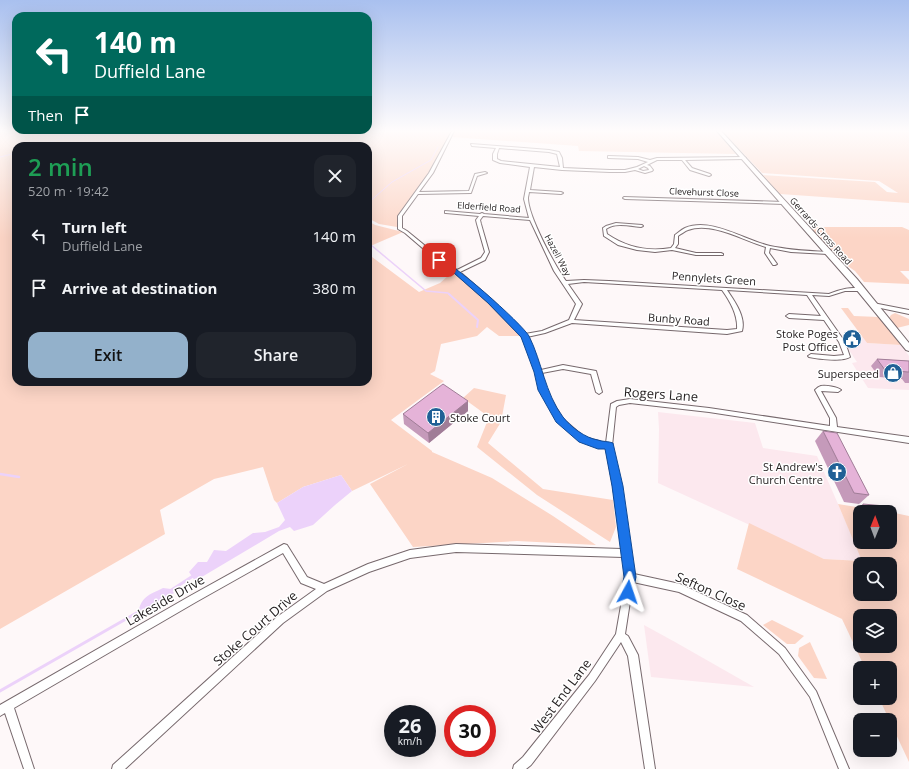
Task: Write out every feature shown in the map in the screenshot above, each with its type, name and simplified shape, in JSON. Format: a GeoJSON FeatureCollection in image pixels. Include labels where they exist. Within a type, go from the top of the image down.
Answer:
{"type":"FeatureCollection","features":[{"type":"Feature","properties":{"kind":"main road","name":"Gerrards Cross Road"},"geometry":{"type":"LineString","coordinates":[[752,167],[861,290],[909,348]]}},
{"type":"Feature","properties":{"kind":"street"},"geometry":{"type":"LineString","coordinates":[[434,167],[400,216],[400,229],[406,232],[449,268],[457,272],[490,301],[524,336],[539,372],[543,390],[560,420],[582,439],[609,446]]}},
{"type":"Feature","properties":{"kind":"street"},"geometry":{"type":"LineString","coordinates":[[532,167],[603,170],[635,169],[639,171],[648,171],[651,170],[649,167]]}},
{"type":"Feature","properties":{"kind":"street","name":"Hazell Way"},"geometry":{"type":"LineString","coordinates":[[532,167],[527,191],[527,207],[531,219],[556,271],[579,304],[571,321]]}},
{"type":"Feature","properties":{"kind":"street"},"geometry":{"type":"LineString","coordinates":[[635,169],[639,167]]}},
{"type":"Feature","properties":{"kind":"street"},"geometry":{"type":"LineString","coordinates":[[689,167],[695,172],[709,175]]}},
{"type":"Feature","properties":{"kind":"street"},"geometry":{"type":"LineString","coordinates":[[417,193],[470,192],[476,176],[485,173]]}},
{"type":"Feature","properties":{"kind":"street"},"geometry":{"type":"LineString","coordinates":[[527,191],[561,193]]}},
{"type":"Feature","properties":{"kind":"street","name":"Clevehurst Close"},"geometry":{"type":"LineString","coordinates":[[625,198],[784,202]]}},
{"type":"Feature","properties":{"kind":"street","name":"Elderfield Road"},"geometry":{"type":"LineString","coordinates":[[446,212],[531,219]]}},
{"type":"Feature","properties":{"kind":"street"},"geometry":{"type":"LineString","coordinates":[[457,272],[483,259],[487,252],[479,231],[478,220],[482,214]]}},
{"type":"Feature","properties":{"kind":"street"},"geometry":{"type":"LineString","coordinates":[[641,226],[618,224],[608,226],[604,229],[605,235],[613,241],[629,247],[662,251],[672,249],[696,254],[721,254]]}},
{"type":"Feature","properties":{"kind":"street"},"geometry":{"type":"LineString","coordinates":[[672,249],[676,244],[676,236],[681,230],[690,227],[703,226],[723,230],[768,246],[797,251],[828,253]]}},
{"type":"Feature","properties":{"kind":"street"},"geometry":{"type":"LineString","coordinates":[[768,246],[767,252],[775,264]]}},
{"type":"Feature","properties":{"kind":"street","name":"Pennylets Green"},"geometry":{"type":"LineString","coordinates":[[564,283],[584,281],[829,296],[844,290],[861,290]]}},
{"type":"Feature","properties":{"kind":"street","name":"Bunby Road"},"geometry":{"type":"LineString","coordinates":[[571,321],[727,332],[740,330],[741,324],[730,297],[724,289]]}},
{"type":"Feature","properties":{"kind":"street"},"geometry":{"type":"LineString","coordinates":[[809,295],[842,342],[847,357],[834,358],[811,356]]}},
{"type":"Feature","properties":{"kind":"street"},"geometry":{"type":"LineString","coordinates":[[873,305],[909,312]]}},
{"type":"Feature","properties":{"kind":"street"},"geometry":{"type":"LineString","coordinates":[[789,316],[825,318]]}},
{"type":"Feature","properties":{"kind":"street"},"geometry":{"type":"LineString","coordinates":[[524,336],[543,332],[571,321]]}},
{"type":"Feature","properties":{"kind":"street"},"geometry":{"type":"LineString","coordinates":[[593,365],[599,392]]}},
{"type":"Feature","properties":{"kind":"street"},"geometry":{"type":"LineString","coordinates":[[539,372],[563,367],[594,372]]}},
{"type":"Feature","properties":{"kind":"street"},"geometry":{"type":"LineString","coordinates":[[834,429],[832,418],[818,390],[821,388],[838,390]]}},
{"type":"Feature","properties":{"kind":"street","name":"Rogers Lane"},"geometry":{"type":"LineString","coordinates":[[620,636],[630,577],[617,486],[609,446],[613,406],[617,403],[624,401],[757,416],[909,440]]}},
{"type":"Feature","properties":{"kind":"street","name":"Lakeside Drive"},"geometry":{"type":"LineString","coordinates":[[29,769],[4,709],[284,548],[304,580],[324,588]]}},
{"type":"Feature","properties":{"kind":"street","name":"Stoke Court Drive"},"geometry":{"type":"LineString","coordinates":[[117,769],[280,620],[324,588],[368,568],[410,554],[456,548],[626,553]]}},
{"type":"Feature","properties":{"kind":"street","name":"Sefton Close"},"geometry":{"type":"LineString","coordinates":[[630,577],[680,588],[744,618],[782,651],[813,694],[844,769]]}},
{"type":"Feature","properties":{"kind":"street"},"geometry":{"type":"LineString","coordinates":[[620,636],[625,639],[633,655],[650,769]]}},
{"type":"Feature","properties":{"kind":"street","name":"West End Lane"},"geometry":{"type":"LineString","coordinates":[[518,769],[528,761],[587,684],[620,636]]}},
{"type":"Feature","properties":{"kind":"shaded area"},"geometry":{"type":"Polygon","coordinates":[[[0,167],[12,167],[12,386],[372,386],[372,257],[419,292],[440,283],[450,274],[455,272],[489,301],[522,336],[499,336],[487,327],[477,336],[441,344],[435,371],[430,374],[444,381],[391,420],[432,452],[492,478],[596,545],[517,541],[413,547],[370,484],[408,464],[352,491],[341,475],[303,487],[277,503],[274,500],[263,467],[214,479],[160,510],[165,534],[0,629],[0,167]]]}},
{"type":"Feature","properties":{"kind":"shaded area"},"geometry":{"type":"Polygon","coordinates":[[[372,167],[432,167],[420,188],[399,213],[397,227],[379,224],[372,220],[372,167]]]}},
{"type":"Feature","properties":{"kind":"shaded area"},"geometry":{"type":"Polygon","coordinates":[[[756,167],[909,167],[909,203],[780,194],[762,175],[875,182],[887,192],[898,193],[879,181],[762,173],[756,167]]]}},
{"type":"Feature","properties":{"kind":"shaded area"},"geometry":{"type":"Polygon","coordinates":[[[372,223],[403,232],[372,245],[372,223]]]}},
{"type":"Feature","properties":{"kind":"shaded area"},"geometry":{"type":"Polygon","coordinates":[[[810,227],[902,227],[909,230],[909,271],[900,271],[909,280],[909,284],[864,282],[855,271],[839,260],[810,227]]]}},
{"type":"Feature","properties":{"kind":"shaded area"},"geometry":{"type":"Polygon","coordinates":[[[841,308],[848,308],[854,316],[879,317],[901,345],[867,343],[841,308]]]}},
{"type":"Feature","properties":{"kind":"shaded area"},"geometry":{"type":"Polygon","coordinates":[[[895,313],[909,319],[909,325],[897,328],[889,318],[895,313]]]}},
{"type":"Feature","properties":{"kind":"shaded area"},"geometry":{"type":"Polygon","coordinates":[[[844,335],[862,336],[867,343],[901,345],[909,356],[909,390],[868,388],[852,363],[857,362],[843,341],[848,341],[844,335]]]}},
{"type":"Feature","properties":{"kind":"shaded area"},"geometry":{"type":"Polygon","coordinates":[[[474,388],[506,395],[501,422],[488,443],[543,489],[613,500],[616,527],[610,542],[537,495],[477,447],[489,417],[463,398],[474,388]]]}},
{"type":"Feature","properties":{"kind":"shaded area"},"geometry":{"type":"Polygon","coordinates":[[[658,412],[755,423],[763,448],[817,456],[853,538],[853,549],[858,549],[861,557],[853,557],[853,560],[824,559],[658,483],[658,412]]]}},
{"type":"Feature","properties":{"kind":"shaded area"},"geometry":{"type":"Polygon","coordinates":[[[341,475],[352,491],[313,525],[294,531],[290,527],[279,531],[195,581],[189,572],[198,562],[207,562],[214,550],[226,551],[253,533],[265,532],[279,527],[285,520],[277,503],[303,487],[341,475]]]}},
{"type":"Feature","properties":{"kind":"shaded area"},"geometry":{"type":"Polygon","coordinates":[[[838,504],[853,506],[853,540],[838,504]]]}},
{"type":"Feature","properties":{"kind":"shaded area"},"geometry":{"type":"Polygon","coordinates":[[[897,513],[909,516],[909,762],[897,736],[897,713],[886,713],[882,705],[897,705],[897,661],[862,661],[858,653],[897,653],[897,609],[853,609],[853,642],[842,619],[737,569],[749,523],[824,559],[853,561],[853,601],[897,601],[897,557],[860,557],[857,549],[897,549],[897,513]]]}},
{"type":"Feature","properties":{"kind":"shaded area"},"geometry":{"type":"Polygon","coordinates":[[[163,588],[171,589],[174,593],[138,614],[141,603],[146,597],[163,588]]]}},
{"type":"Feature","properties":{"kind":"shaded area"},"geometry":{"type":"Polygon","coordinates":[[[772,620],[804,636],[795,644],[787,644],[763,625],[772,620]]]}},
{"type":"Feature","properties":{"kind":"shaded area"},"geometry":{"type":"Polygon","coordinates":[[[644,625],[675,642],[754,687],[651,677],[644,625]]]}},
{"type":"Feature","properties":{"kind":"shaded area"},"geometry":{"type":"Polygon","coordinates":[[[810,642],[827,679],[814,678],[798,656],[799,648],[810,642]]]}},
{"type":"Feature","properties":{"kind":"building"},"geometry":{"type":"Polygon","coordinates":[[[877,359],[909,361],[909,372],[885,370],[877,359]]]}},
{"type":"Feature","properties":{"kind":"building","name":"Stoke Court"},"geometry":{"type":"Polygon","coordinates":[[[443,384],[468,401],[428,433],[403,414],[443,384]]]}},
{"type":"Feature","properties":{"kind":"building"},"geometry":{"type":"Polygon","coordinates":[[[823,431],[837,433],[869,495],[854,493],[823,431]]]}},
{"type":"Feature","properties":{"kind":"waterway"},"geometry":{"type":"LineString","coordinates":[[372,200],[392,182],[419,167]]}},
{"type":"Feature","properties":{"kind":"waterway"},"geometry":{"type":"LineString","coordinates":[[372,246],[426,291],[449,294]]}},
{"type":"Feature","properties":{"kind":"waterway"},"geometry":{"type":"LineString","coordinates":[[449,294],[478,320],[477,327]]}},
{"type":"Feature","properties":{"kind":"waterway"},"geometry":{"type":"LineString","coordinates":[[0,474],[19,477]]}},
{"type":"Feature","properties":{"kind":"waterway"},"geometry":{"type":"LineString","coordinates":[[170,591],[193,576]]}},
{"type":"Feature","properties":{"kind":"waterway"},"geometry":{"type":"LineString","coordinates":[[0,691],[140,611]]}},
{"type":"Feature","properties":{"kind":"place","name":"Stoke Poges Post Office"},"geometry":{"type":"Point","coordinates":[852,339]}},
{"type":"Feature","properties":{"kind":"place","name":"Superspeed"},"geometry":{"type":"Point","coordinates":[893,373]}},
{"type":"Feature","properties":{"kind":"place","name":"Stoke Court"},"geometry":{"type":"Point","coordinates":[436,417]}},
{"type":"Feature","properties":{"kind":"place","name":"St Andrew's Church Centre"},"geometry":{"type":"Point","coordinates":[837,472]}},
{"type":"Feature","properties":{"kind":"route"},"geometry":{"type":"LineString","coordinates":[[439,260],[457,272],[490,301],[524,336],[539,372],[543,390],[560,420],[582,439],[609,446],[617,486],[630,577],[628,592]]}}]}
